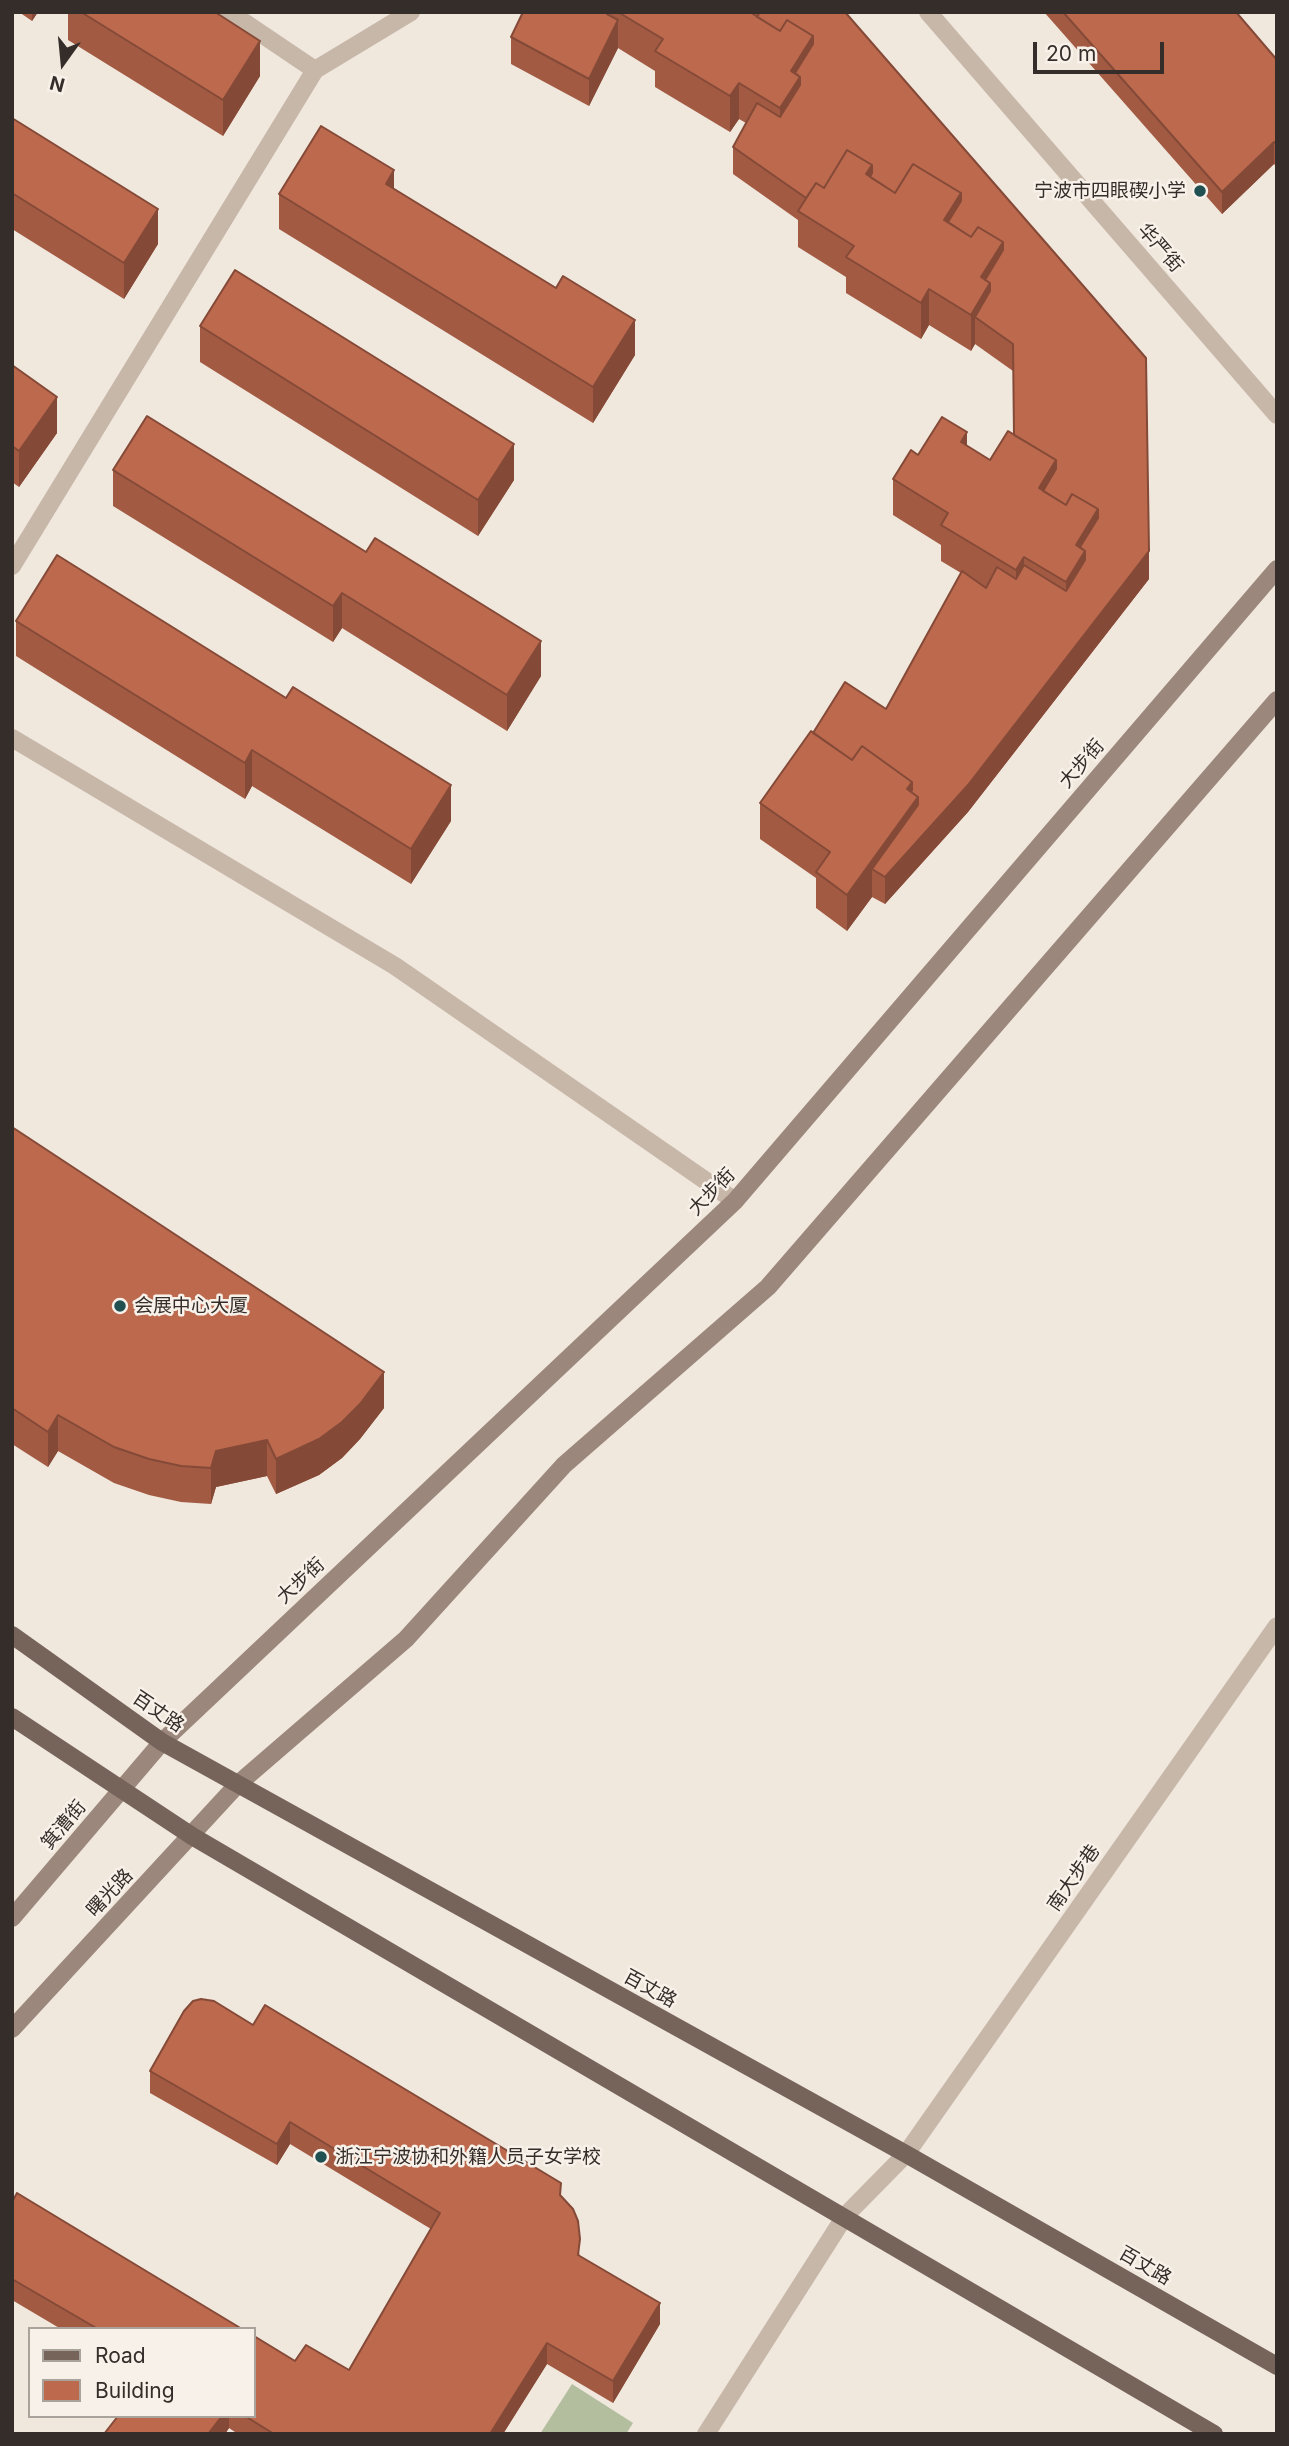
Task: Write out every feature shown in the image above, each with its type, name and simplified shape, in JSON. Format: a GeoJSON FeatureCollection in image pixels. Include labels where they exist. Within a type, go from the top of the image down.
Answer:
{"type":"FeatureCollection","features":[{"type":"Feature","properties":{"kind":"main road","name":"大步街"},"geometry":{"type":"LineString","coordinates":[[120,1790],[162,1742],[735,1201],[1277,569]]}},
{"type":"Feature","properties":{"kind":"main road"},"geometry":{"type":"LineString","coordinates":[[238,1784],[407,1639],[564,1465],[768,1287],[1277,700]]}},
{"type":"Feature","properties":{"kind":"main road","name":"百丈路"},"geometry":{"type":"LineString","coordinates":[[12,1635],[162,1742],[906,2154],[1277,2366]]}},
{"type":"Feature","properties":{"kind":"main road"},"geometry":{"type":"LineString","coordinates":[[12,1717],[192,1836],[1214,2434]]}},
{"type":"Feature","properties":{"kind":"main road","name":"曙光路"},"geometry":{"type":"LineString","coordinates":[[12,2029],[238,1784]]}},
{"type":"Feature","properties":{"kind":"main road","name":"箕漕街"},"geometry":{"type":"LineString","coordinates":[[12,1918],[120,1790]]}},
{"type":"Feature","properties":{"kind":"street"},"geometry":{"type":"LineString","coordinates":[[229,12],[315,70]]}},
{"type":"Feature","properties":{"kind":"street"},"geometry":{"type":"LineString","coordinates":[[12,566],[315,70],[411,12]]}},
{"type":"Feature","properties":{"kind":"street","name":"华严街"},"geometry":{"type":"LineString","coordinates":[[928,12],[1277,415]]}},
{"type":"Feature","properties":{"kind":"street"},"geometry":{"type":"LineString","coordinates":[[12,738],[395,966],[735,1201]]}},
{"type":"Feature","properties":{"kind":"street","name":"南大步巷"},"geometry":{"type":"LineString","coordinates":[[706,2434],[845,2217],[906,2154],[1277,1626]]}},
{"type":"Feature","properties":{"kind":"green space"},"geometry":{"type":"Polygon","coordinates":[[[572,2384],[633,2423],[626,2434],[540,2434],[572,2384]]]}},
{"type":"Feature","properties":{"kind":"building"},"geometry":{"type":"Polygon","coordinates":[[[81,12],[215,12],[260,41],[223,100],[81,12]]]}},
{"type":"Feature","properties":{"kind":"building"},"geometry":{"type":"Polygon","coordinates":[[[523,12],[607,12],[618,20],[589,79],[511,37],[523,12]]]}},
{"type":"Feature","properties":{"kind":"building"},"geometry":{"type":"Polygon","coordinates":[[[618,12],[755,12],[753,14],[780,31],[787,20],[813,36],[791,71],[800,77],[780,108],[739,83],[730,96],[655,51],[663,39],[618,12]]]}},
{"type":"Feature","properties":{"kind":"building"},"geometry":{"type":"Polygon","coordinates":[[[760,12],[845,12],[1146,358],[1149,551],[968,785],[885,877],[872,869],[918,805],[918,797],[911,792],[912,782],[862,746],[852,760],[813,733],[845,682],[886,709],[962,571],[986,588],[997,567],[1016,579],[1024,565],[1066,591],[1085,560],[1085,551],[1080,547],[1098,518],[1098,509],[1072,494],[1066,505],[1043,491],[1056,469],[1056,460],[1014,435],[1013,344],[975,317],[990,291],[990,283],[985,280],[1003,250],[1003,242],[978,227],[971,237],[948,222],[961,201],[961,193],[913,164],[895,193],[870,177],[872,165],[847,150],[824,188],[816,183],[806,198],[733,147],[757,103],[780,117],[800,85],[800,77],[795,73],[813,44],[813,36],[787,20],[780,31],[757,17],[760,12]]]}},
{"type":"Feature","properties":{"kind":"building"},"geometry":{"type":"Polygon","coordinates":[[[1063,12],[1236,12],[1277,60],[1277,145],[1274,142],[1222,192],[1063,12]]]}},
{"type":"Feature","properties":{"kind":"building"},"geometry":{"type":"Polygon","coordinates":[[[12,118],[158,209],[124,263],[12,193],[12,118]]]}},
{"type":"Feature","properties":{"kind":"building"},"geometry":{"type":"Polygon","coordinates":[[[321,126],[394,170],[386,184],[556,288],[563,276],[635,320],[593,387],[279,194],[321,126]]]}},
{"type":"Feature","properties":{"kind":"building"},"geometry":{"type":"Polygon","coordinates":[[[847,150],[872,165],[866,174],[895,193],[913,164],[961,193],[944,220],[971,237],[978,227],[1003,242],[981,277],[990,283],[971,315],[929,289],[921,303],[846,257],[854,246],[798,211],[816,183],[824,188],[847,150]]]}},
{"type":"Feature","properties":{"kind":"building"},"geometry":{"type":"Polygon","coordinates":[[[235,270],[514,444],[478,500],[200,326],[235,270]]]}},
{"type":"Feature","properties":{"kind":"building"},"geometry":{"type":"Polygon","coordinates":[[[12,365],[57,397],[19,451],[12,446],[12,365]]]}},
{"type":"Feature","properties":{"kind":"building"},"geometry":{"type":"Polygon","coordinates":[[[147,416],[366,552],[375,538],[541,641],[507,695],[342,593],[333,606],[113,470],[147,416]]]}},
{"type":"Feature","properties":{"kind":"building"},"geometry":{"type":"Polygon","coordinates":[[[942,417],[967,432],[961,442],[990,460],[1008,431],[1056,460],[1039,488],[1066,505],[1072,494],[1098,509],[1076,545],[1085,551],[1066,582],[1024,557],[1016,570],[941,525],[948,513],[893,479],[911,450],[918,455],[942,417]]]}},
{"type":"Feature","properties":{"kind":"building"},"geometry":{"type":"Polygon","coordinates":[[[57,555],[286,698],[293,687],[451,785],[411,849],[252,750],[245,763],[16,621],[57,555]]]}},
{"type":"Feature","properties":{"kind":"building"},"geometry":{"type":"Polygon","coordinates":[[[811,731],[852,760],[862,746],[912,782],[907,789],[918,797],[847,895],[816,872],[830,852],[760,803],[811,731]]]}},
{"type":"Feature","properties":{"kind":"building","name":"会展中心大厦"},"geometry":{"type":"Polygon","coordinates":[[[12,1127],[384,1372],[360,1404],[342,1422],[319,1439],[276,1459],[267,1440],[216,1451],[211,1468],[181,1466],[114,1447],[58,1415],[48,1432],[12,1408],[12,1127]]]}},
{"type":"Feature","properties":{"kind":"building"},"geometry":{"type":"Polygon","coordinates":[[[193,2001],[214,2001],[253,2025],[265,2005],[561,2183],[560,2195],[573,2209],[578,2221],[578,2255],[660,2303],[613,2381],[547,2343],[490,2434],[274,2434],[248,2418],[256,2418],[256,2337],[295,2361],[306,2345],[349,2370],[440,2213],[290,2122],[277,2144],[150,2071],[184,2011],[193,2001]]]}},
{"type":"Feature","properties":{"kind":"building"},"geometry":{"type":"Polygon","coordinates":[[[17,2193],[239,2327],[95,2327],[12,2279],[12,2202],[17,2193]]]}},
{"type":"Feature","properties":{"kind":"building"},"geometry":{"type":"Polygon","coordinates":[[[116,2418],[220,2418],[208,2434],[104,2434],[116,2418]]]}},
{"type":"Feature","properties":{"kind":"place","name":"宁波市四眼碶小学"},"geometry":{"type":"Point","coordinates":[1200,191]}},
{"type":"Feature","properties":{"kind":"place","name":"会展中心大厦"},"geometry":{"type":"Point","coordinates":[120,1306]}},
{"type":"Feature","properties":{"kind":"place","name":"浙江宁波协和外籍人员子女学校"},"geometry":{"type":"Point","coordinates":[321,2157]}}]}
